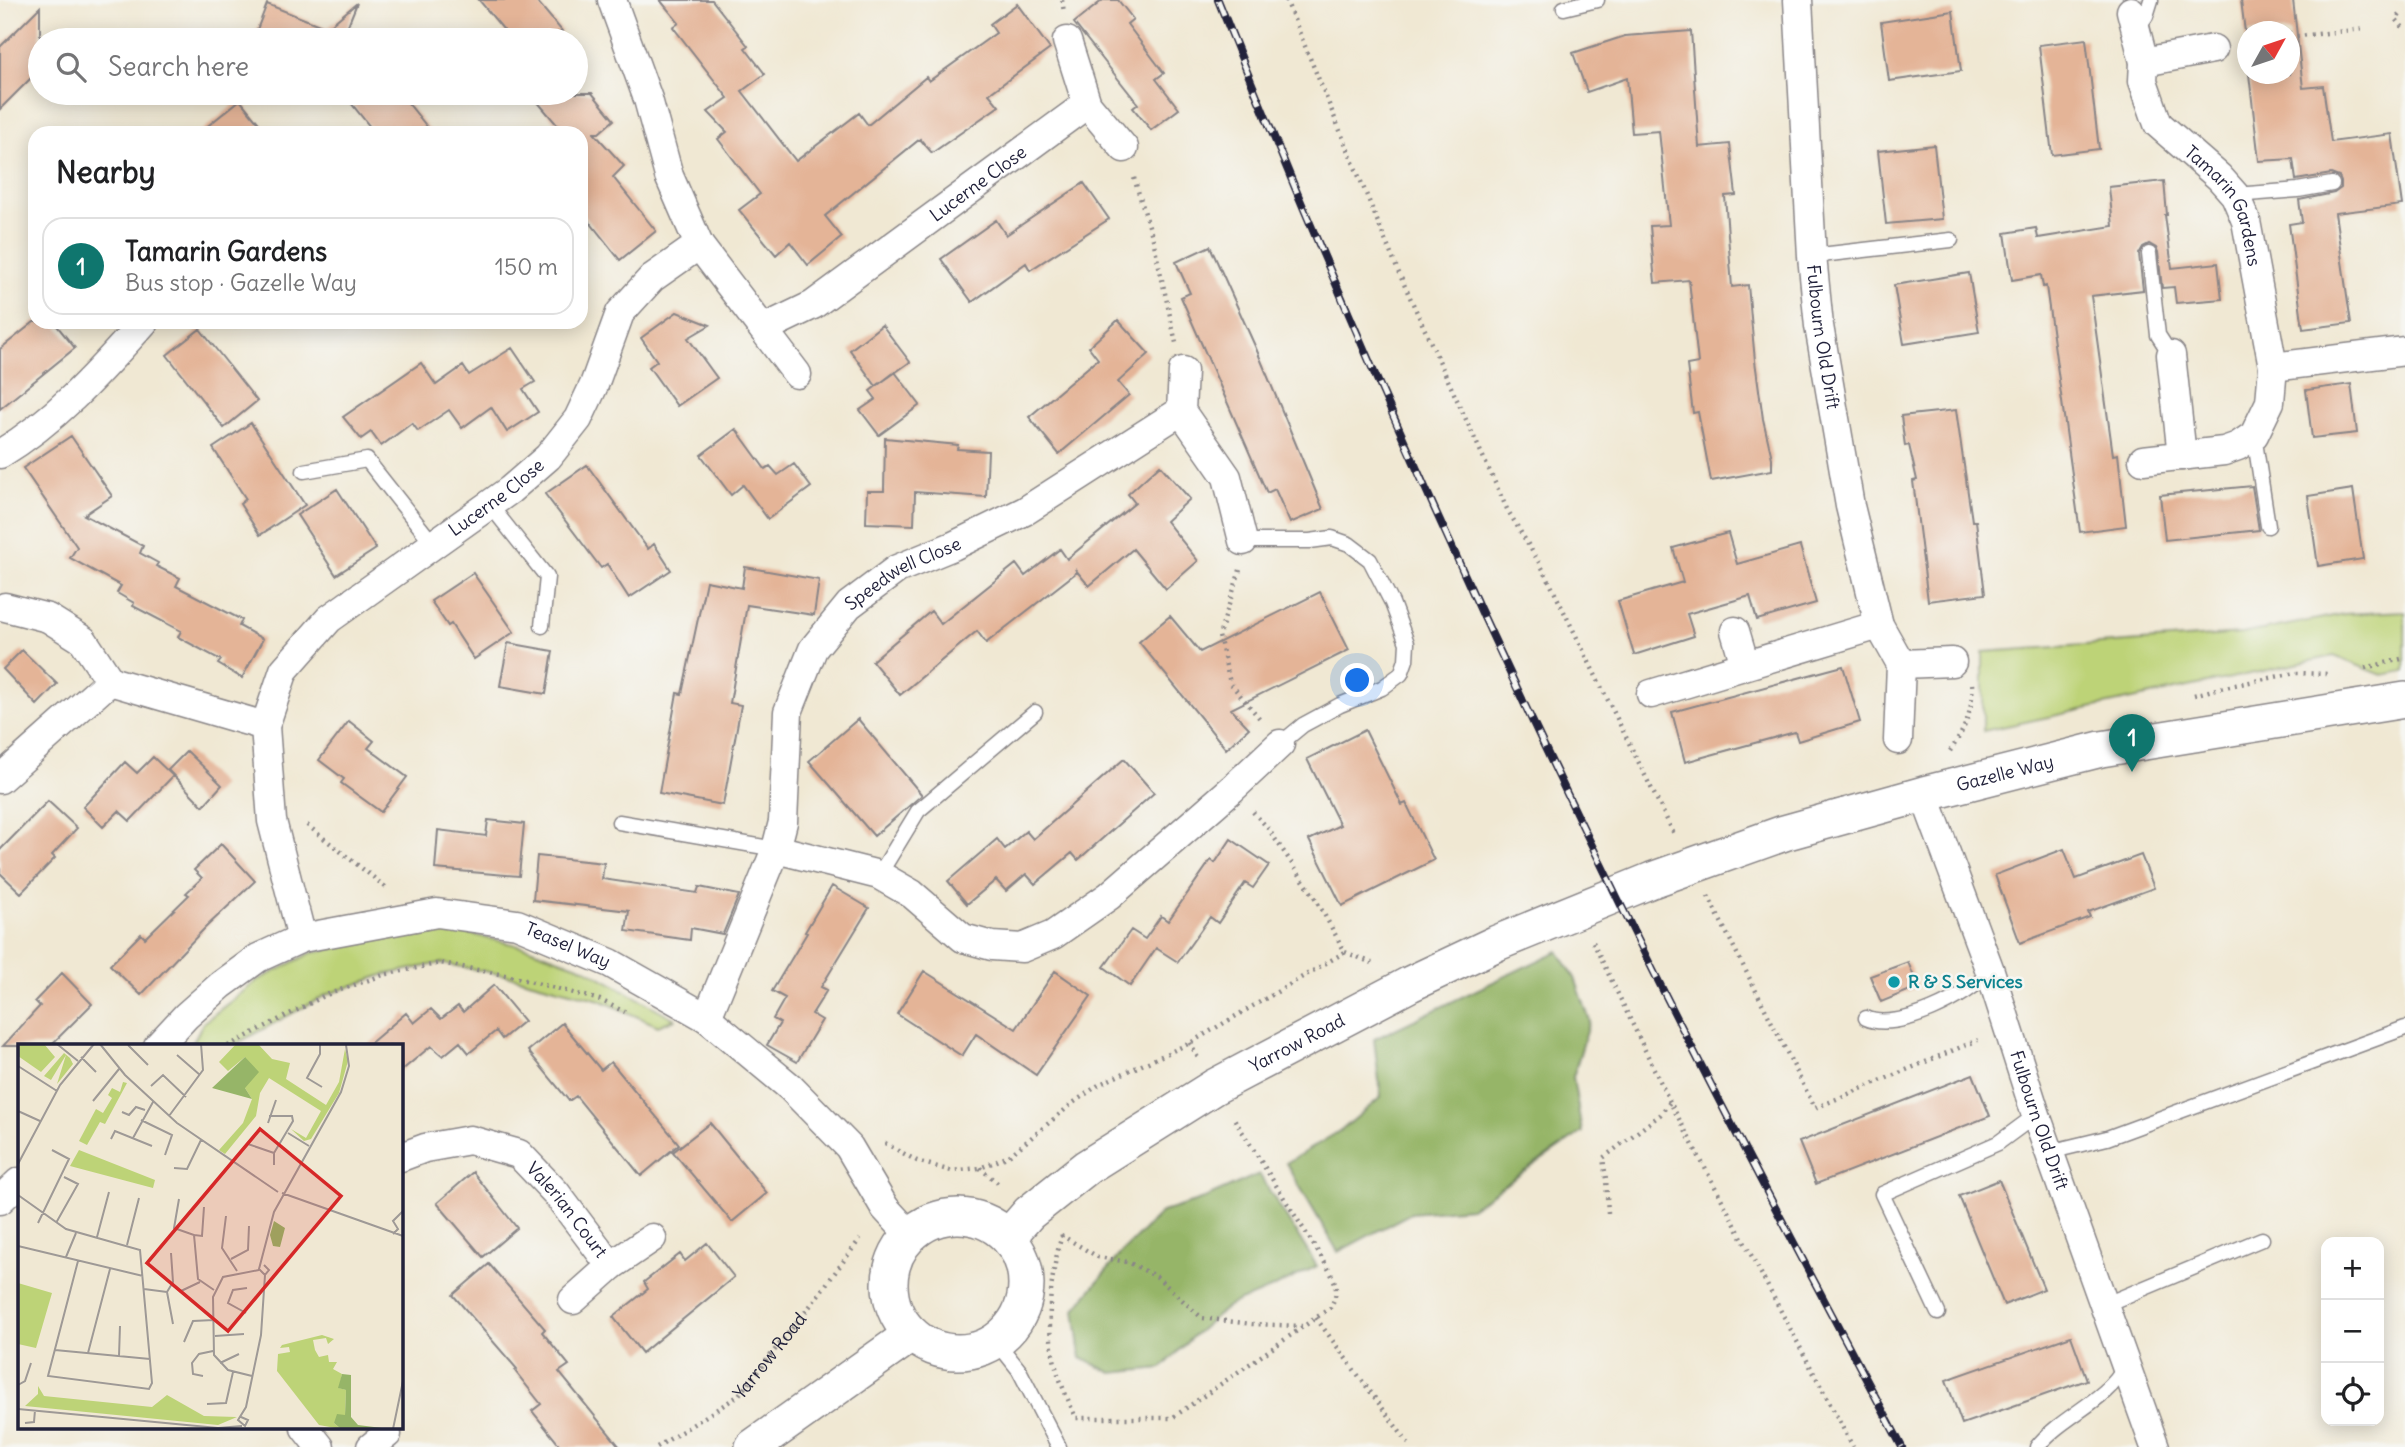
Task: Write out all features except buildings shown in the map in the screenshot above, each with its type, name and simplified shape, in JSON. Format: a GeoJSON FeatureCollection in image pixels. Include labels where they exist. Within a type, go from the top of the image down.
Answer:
{"type":"FeatureCollection","features":[{"type":"Feature","properties":{"kind":"street"},"geometry":{"type":"LineString","coordinates":[[612,0],[648,99],[669,176],[699,245],[797,374]]}},
{"type":"Feature","properties":{"kind":"street","name":"Fulbourn Old Drift"},"geometry":{"type":"LineString","coordinates":[[1798,0],[1812,256],[1819,326],[1850,506],[1879,625],[1901,664]]}},
{"type":"Feature","properties":{"kind":"street","name":"Tamarin Gardens"},"geometry":{"type":"LineString","coordinates":[[2139,14],[2144,62],[2143,81],[2158,124],[2219,177],[2235,195],[2246,221],[2273,367],[2270,402],[2254,435]]}},
{"type":"Feature","properties":{"kind":"street"},"geometry":{"type":"LineString","coordinates":[[1067,41],[1087,104],[1124,148]]}},
{"type":"Feature","properties":{"kind":"street"},"geometry":{"type":"LineString","coordinates":[[2144,62],[2213,49]]}},
{"type":"Feature","properties":{"kind":"street","name":"Lucerne Close"},"geometry":{"type":"LineString","coordinates":[[763,329],[813,305],[1087,104]]}},
{"type":"Feature","properties":{"kind":"street","name":"Lucerne Close"},"geometry":{"type":"LineString","coordinates":[[302,938],[272,821],[265,726],[284,670],[329,619],[490,505],[548,457],[578,419],[594,385],[620,313],[652,278],[699,245]]}},
{"type":"Feature","properties":{"kind":"street"},"geometry":{"type":"LineString","coordinates":[[0,454],[31,435],[85,388],[138,329]]}},
{"type":"Feature","properties":{"kind":"street"},"geometry":{"type":"LineString","coordinates":[[2273,367],[2405,351]]}},
{"type":"Feature","properties":{"kind":"street"},"geometry":{"type":"LineString","coordinates":[[2171,355],[2182,456]]}},
{"type":"Feature","properties":{"kind":"street"},"geometry":{"type":"LineString","coordinates":[[1183,371],[1181,411],[1227,477],[1243,541]]}},
{"type":"Feature","properties":{"kind":"street","name":"Speedwell Close"},"geometry":{"type":"LineString","coordinates":[[706,1018],[776,849],[783,822],[788,712],[813,649],[849,605],[897,569],[953,546],[1025,511],[1181,411]]}},
{"type":"Feature","properties":{"kind":"street"},"geometry":{"type":"LineString","coordinates":[[2143,460],[2224,451],[2238,446],[2254,435]]}},
{"type":"Feature","properties":{"kind":"street"},"geometry":{"type":"LineString","coordinates":[[5,607],[48,618],[83,640],[110,681],[265,726]]}},
{"type":"Feature","properties":{"kind":"street"},"geometry":{"type":"LineString","coordinates":[[1651,694],[1879,625]]}},
{"type":"Feature","properties":{"kind":"street"},"geometry":{"type":"LineString","coordinates":[[1735,631],[1745,666]]}},
{"type":"Feature","properties":{"kind":"street"},"geometry":{"type":"LineString","coordinates":[[1898,740],[1901,664],[1952,662]]}},
{"type":"Feature","properties":{"kind":"street"},"geometry":{"type":"LineString","coordinates":[[0,779],[110,681]]}},
{"type":"Feature","properties":{"kind":"street","name":"Gazelle Way"},"geometry":{"type":"LineString","coordinates":[[1615,894],[1784,833],[2101,749],[2405,700]]}},
{"type":"Feature","properties":{"kind":"street"},"geometry":{"type":"LineString","coordinates":[[776,849],[879,875],[912,894],[963,938],[992,946],[1022,948],[1053,935],[1109,895],[1280,744]]}},
{"type":"Feature","properties":{"kind":"street","name":"Fulbourn Old Drift"},"geometry":{"type":"LineString","coordinates":[[1924,794],[1990,971],[2036,1115],[2155,1447]]}},
{"type":"Feature","properties":{"kind":"street","name":"Yarrow Road"},"geometry":{"type":"LineString","coordinates":[[1008,1237],[1029,1213],[1087,1167],[1213,1087],[1410,984],[1497,943],[1615,894]]}},
{"type":"Feature","properties":{"kind":"street","name":"Teasel Way"},"geometry":{"type":"LineString","coordinates":[[160,1044],[221,985],[258,958],[302,938],[437,913],[517,924],[610,963],[706,1018],[790,1087],[849,1147],[885,1208],[910,1235]]}},
{"type":"Feature","properties":{"kind":"street","name":"Valerian Court"},"geometry":{"type":"LineString","coordinates":[[402,1157],[425,1148],[470,1140],[519,1154],[556,1193],[611,1266]]}},
{"type":"Feature","properties":{"kind":"street"},"geometry":{"type":"LineString","coordinates":[[0,1200],[18,1183]]}},
{"type":"Feature","properties":{"kind":"street"},"geometry":{"type":"LineString","coordinates":[[948,1216],[970,1217],[990,1224],[1008,1237],[1018,1251],[1026,1284],[1024,1300],[1009,1330],[996,1341],[979,1349],[961,1352],[935,1348],[912,1334],[900,1320],[892,1303],[890,1285],[892,1266],[910,1235],[928,1223],[948,1216]]}},
{"type":"Feature","properties":{"kind":"street","name":"Valerian Court"},"geometry":{"type":"LineString","coordinates":[[573,1300],[611,1266],[652,1238]]}},
{"type":"Feature","properties":{"kind":"street"},"geometry":{"type":"LineString","coordinates":[[753,1447],[912,1334]]}},
{"type":"Feature","properties":{"kind":"street"},"geometry":{"type":"LineString","coordinates":[[306,1430],[320,1447]]}},
{"type":"Feature","properties":{"kind":"lane"},"geometry":{"type":"LineString","coordinates":[[1564,8],[1597,0]]}},
{"type":"Feature","properties":{"kind":"lane"},"geometry":{"type":"LineString","coordinates":[[2235,195],[2298,190],[2332,184]]}},
{"type":"Feature","properties":{"kind":"lane"},"geometry":{"type":"LineString","coordinates":[[1812,256],[1951,240]]}},
{"type":"Feature","properties":{"kind":"lane"},"geometry":{"type":"LineString","coordinates":[[2149,254],[2158,334],[2171,355]]}},
{"type":"Feature","properties":{"kind":"lane"},"geometry":{"type":"LineString","coordinates":[[2254,435],[2268,526]]}},
{"type":"Feature","properties":{"kind":"lane"},"geometry":{"type":"LineString","coordinates":[[304,471],[367,460],[434,545]]}},
{"type":"Feature","properties":{"kind":"lane"},"geometry":{"type":"LineString","coordinates":[[490,505],[547,577],[542,626]]}},
{"type":"Feature","properties":{"kind":"lane"},"geometry":{"type":"LineString","coordinates":[[1243,541],[1310,541],[1332,538],[1349,544],[1370,560],[1392,603],[1407,643],[1406,660],[1401,674],[1382,688],[1340,705],[1303,725],[1280,744]]}},
{"type":"Feature","properties":{"kind":"lane"},"geometry":{"type":"LineString","coordinates":[[879,875],[918,811],[1035,712]]}},
{"type":"Feature","properties":{"kind":"lane"},"geometry":{"type":"LineString","coordinates":[[619,822],[776,849]]}},
{"type":"Feature","properties":{"kind":"lane"},"geometry":{"type":"LineString","coordinates":[[1866,1018],[1875,1023],[1888,1022],[1936,1007],[1983,980],[1990,971]]}},
{"type":"Feature","properties":{"kind":"lane"},"geometry":{"type":"LineString","coordinates":[[2049,1152],[2106,1138],[2405,1028]]}},
{"type":"Feature","properties":{"kind":"lane"},"geometry":{"type":"LineString","coordinates":[[1938,1313],[1882,1195],[1998,1143],[2036,1115]]}},
{"type":"Feature","properties":{"kind":"lane"},"geometry":{"type":"LineString","coordinates":[[2104,1305],[2262,1240]]}},
{"type":"Feature","properties":{"kind":"lane"},"geometry":{"type":"LineString","coordinates":[[996,1341],[1018,1370],[1059,1447]]}},
{"type":"Feature","properties":{"kind":"lane"},"geometry":{"type":"LineString","coordinates":[[2037,1447],[2044,1437],[2117,1378],[2125,1368],[2125,1363]]}},
{"type":"Feature","properties":{"kind":"path"},"geometry":{"type":"LineString","coordinates":[[1286,0],[1398,271],[1507,509],[1544,571],[1677,841],[1693,865],[1815,1108],[2008,1028]]}},
{"type":"Feature","properties":{"kind":"path"},"geometry":{"type":"LineString","coordinates":[[2400,15],[2396,19],[2405,30]]}},
{"type":"Feature","properties":{"kind":"path"},"geometry":{"type":"LineString","coordinates":[[2300,36],[2364,29]]}},
{"type":"Feature","properties":{"kind":"path"},"geometry":{"type":"LineString","coordinates":[[1124,148],[1153,239],[1183,371]]}},
{"type":"Feature","properties":{"kind":"path"},"geometry":{"type":"LineString","coordinates":[[1243,541],[1241,567],[1219,636],[1230,683],[1280,744]]}},
{"type":"Feature","properties":{"kind":"path"},"geometry":{"type":"LineString","coordinates":[[1924,794],[1961,736],[1971,704],[1971,677],[1965,668],[1952,662]]}},
{"type":"Feature","properties":{"kind":"path"},"geometry":{"type":"LineString","coordinates":[[876,1137],[917,1161],[951,1171],[980,1168],[1009,1156],[1100,1084],[1190,1043],[1345,952],[1314,896],[1267,827],[1232,789]]}},
{"type":"Feature","properties":{"kind":"path"},"geometry":{"type":"LineString","coordinates":[[1577,910],[1670,1102],[1853,1447]]}},
{"type":"Feature","properties":{"kind":"path"},"geometry":{"type":"LineString","coordinates":[[232,1044],[326,995],[383,975],[441,963],[510,976],[600,1000],[635,1016]]}},
{"type":"Feature","properties":{"kind":"path"},"geometry":{"type":"LineString","coordinates":[[1190,1043],[1213,1087],[1335,1283],[1337,1296],[1330,1308],[1172,1418],[1076,1418],[1058,1375],[1051,1339],[1052,1287],[1062,1235],[1098,1257],[1128,1262],[1157,1277],[1202,1318],[1303,1326]]}},
{"type":"Feature","properties":{"kind":"path"},"geometry":{"type":"LineString","coordinates":[[1608,1213],[1602,1158],[1660,1115],[1670,1102]]}},
{"type":"Feature","properties":{"kind":"path"},"geometry":{"type":"LineString","coordinates":[[980,1168],[1001,1186]]}},
{"type":"Feature","properties":{"kind":"path","name":"Yarrow Road"},"geometry":{"type":"LineString","coordinates":[[657,1447],[738,1396],[860,1239]]}},
{"type":"Feature","properties":{"kind":"path"},"geometry":{"type":"LineString","coordinates":[[1315,1318],[1411,1447]]}},
{"type":"Feature","properties":{"kind":"green space"},"geometry":{"type":"Polygon","coordinates":[[[2405,611],[2405,671],[2382,675],[2334,656],[1983,731],[1983,652],[2242,634],[2344,614],[2405,611]]]}},
{"type":"Feature","properties":{"kind":"green space"},"geometry":{"type":"Polygon","coordinates":[[[411,931],[466,933],[529,948],[584,968],[675,1019],[658,1026],[600,1000],[510,976],[441,963],[383,975],[326,995],[236,1044],[192,1044],[203,1023],[258,980],[311,953],[411,931]]]}},
{"type":"Feature","properties":{"kind":"green space"},"geometry":{"type":"Polygon","coordinates":[[[1558,951],[1575,978],[1590,1021],[1573,1077],[1582,1132],[1471,1208],[1411,1213],[1338,1252],[1286,1163],[1343,1129],[1381,1097],[1374,1039],[1558,951]]]}},
{"type":"Feature","properties":{"kind":"green space"},"geometry":{"type":"Polygon","coordinates":[[[1259,1174],[1317,1266],[1228,1306],[1162,1368],[1112,1373],[1081,1358],[1075,1309],[1121,1253],[1162,1212],[1198,1201],[1259,1174]]]}},
{"type":"Feature","properties":{"kind":"railway"},"geometry":{"type":"LineString","coordinates":[[1218,0],[1360,340],[1511,676],[1686,1036],[1902,1447]]}},
{"type":"Feature","properties":{"kind":"place","name":"Tamarin Gardens"},"geometry":{"type":"Point","coordinates":[2132,772]}},
{"type":"Feature","properties":{"kind":"place","name":"R & S Services"},"geometry":{"type":"Point","coordinates":[1894,982]}}]}
